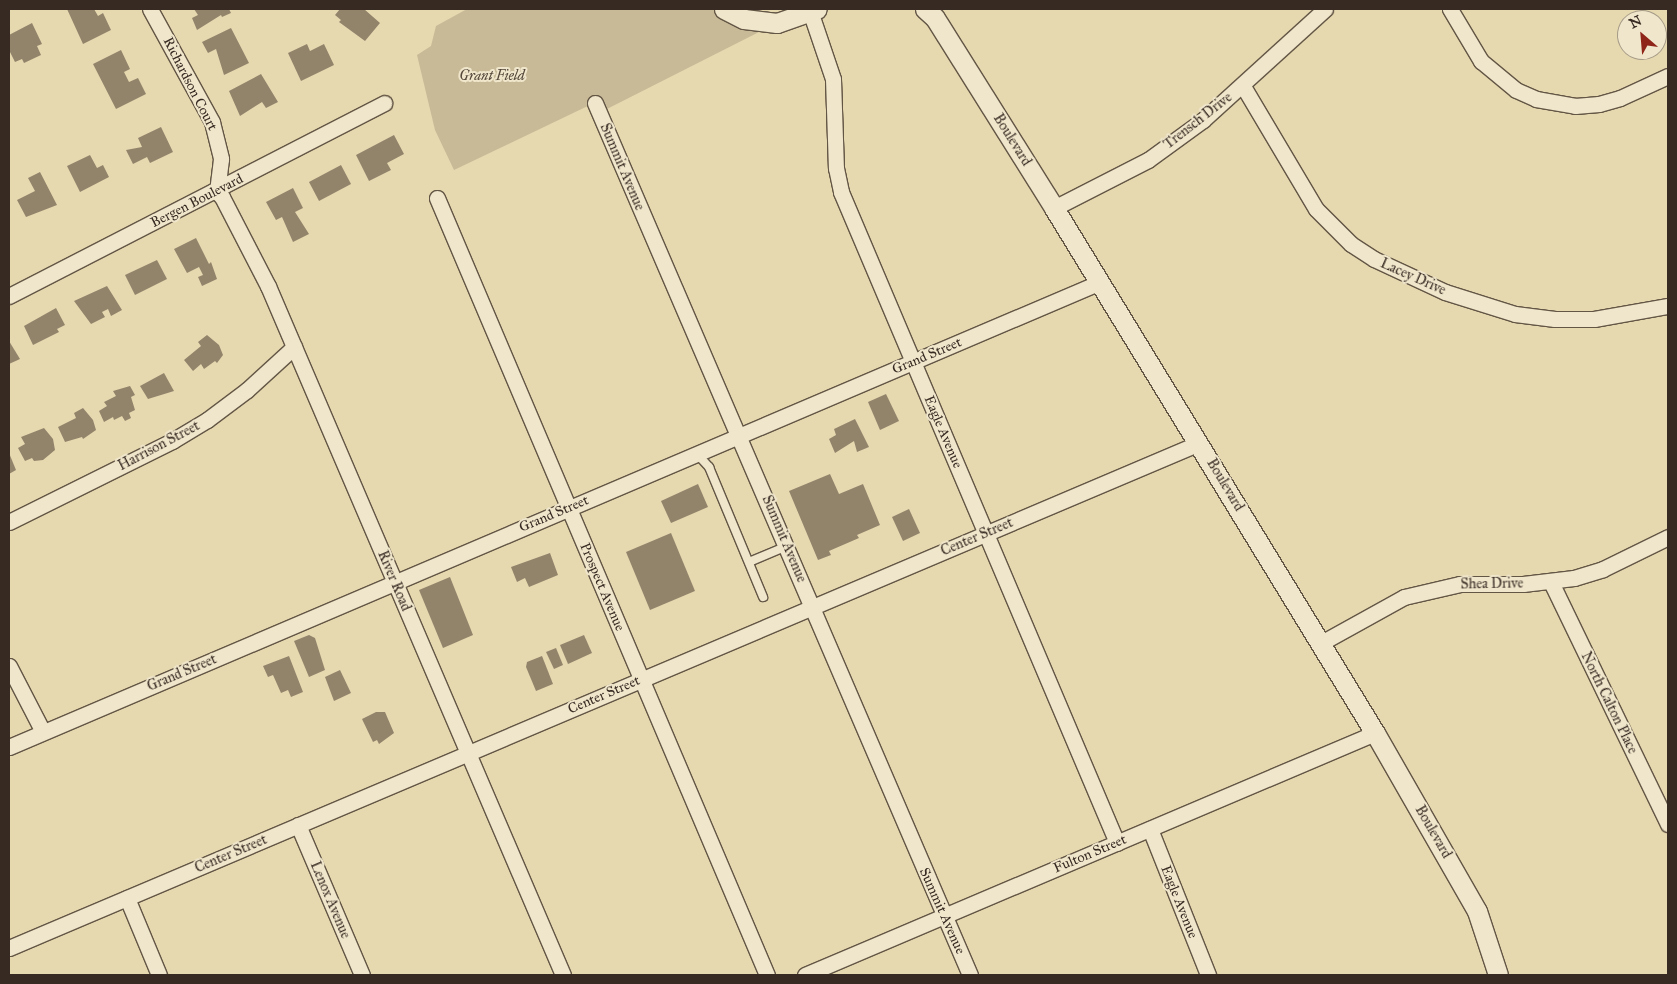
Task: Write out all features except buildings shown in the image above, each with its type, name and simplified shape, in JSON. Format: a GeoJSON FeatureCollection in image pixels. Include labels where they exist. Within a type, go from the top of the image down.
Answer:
{"type":"FeatureCollection","features":[{"type":"Feature","properties":{"kind":"street","name":"Richardson Court"},"geometry":{"type":"LineString","coordinates":[[150,9],[212,122],[221,159],[216,192]]}},
{"type":"Feature","properties":{"kind":"street"},"geometry":{"type":"LineString","coordinates":[[724,9],[744,19],[763,23],[777,23],[813,10]]}},
{"type":"Feature","properties":{"kind":"street","name":"Boulevard"},"geometry":{"type":"LineString","coordinates":[[925,9],[935,18],[1100,282],[1375,733],[1477,911],[1498,975]]}},
{"type":"Feature","properties":{"kind":"street","name":"Trensch Drive"},"geometry":{"type":"LineString","coordinates":[[1054,208],[1148,160],[1243,86],[1325,9]]}},
{"type":"Feature","properties":{"kind":"street"},"geometry":{"type":"LineString","coordinates":[[1450,9],[1481,61],[1510,86],[1536,99],[1575,106],[1599,104],[1620,98],[1668,76]]}},
{"type":"Feature","properties":{"kind":"street","name":"Eagle Avenue"},"geometry":{"type":"LineString","coordinates":[[813,10],[833,79],[836,168],[841,192],[1117,843]]}},
{"type":"Feature","properties":{"kind":"street","name":"Lacey Drive"},"geometry":{"type":"LineString","coordinates":[[1243,86],[1316,209],[1351,244],[1374,259],[1445,292],[1516,314],[1555,319],[1594,319],[1668,306]]}},
{"type":"Feature","properties":{"kind":"street","name":"Summit Avenue"},"geometry":{"type":"LineString","coordinates":[[595,103],[740,436],[943,916],[970,975]]}},
{"type":"Feature","properties":{"kind":"street","name":"Bergen Boulevard"},"geometry":{"type":"LineString","coordinates":[[9,296],[216,192],[384,104]]}},
{"type":"Feature","properties":{"kind":"street","name":"River Road"},"geometry":{"type":"LineString","coordinates":[[216,192],[222,197],[268,286],[563,975]]}},
{"type":"Feature","properties":{"kind":"street","name":"Prospect Avenue"},"geometry":{"type":"LineString","coordinates":[[437,198],[767,975]]}},
{"type":"Feature","properties":{"kind":"street","name":"Grand Street"},"geometry":{"type":"LineString","coordinates":[[9,746],[1100,282]]}},
{"type":"Feature","properties":{"kind":"street","name":"Harrison Street"},"geometry":{"type":"LineString","coordinates":[[9,522],[172,441],[208,420],[247,390],[294,347]]}},
{"type":"Feature","properties":{"kind":"street","name":"Center Street"},"geometry":{"type":"LineString","coordinates":[[9,948],[1199,443]]}},
{"type":"Feature","properties":{"kind":"street","name":"Shea Drive"},"geometry":{"type":"LineString","coordinates":[[1321,643],[1380,608],[1434,588],[1460,584],[1551,582],[1602,568],[1668,537]]}},
{"type":"Feature","properties":{"kind":"street","name":"North Calton Place"},"geometry":{"type":"LineString","coordinates":[[1551,582],[1668,824]]}},
{"type":"Feature","properties":{"kind":"street"},"geometry":{"type":"LineString","coordinates":[[9,666],[43,732]]}},
{"type":"Feature","properties":{"kind":"street","name":"Fulton Street"},"geometry":{"type":"LineString","coordinates":[[805,975],[1375,733]]}},
{"type":"Feature","properties":{"kind":"street","name":"Lenox Avenue"},"geometry":{"type":"LineString","coordinates":[[298,825],[362,975]]}},
{"type":"Feature","properties":{"kind":"street","name":"Eagle Avenue"},"geometry":{"type":"LineString","coordinates":[[1150,828],[1208,975]]}},
{"type":"Feature","properties":{"kind":"street"},"geometry":{"type":"LineString","coordinates":[[127,898],[160,975]]}},
{"type":"Feature","properties":{"kind":"lane"},"geometry":{"type":"LineString","coordinates":[[697,454],[709,467],[763,598]]}},
{"type":"Feature","properties":{"kind":"lane"},"geometry":{"type":"LineString","coordinates":[[749,562],[787,546]]}},
{"type":"Feature","properties":{"kind":"green space","name":"Grant Field"},"geometry":{"type":"Polygon","coordinates":[[[467,9],[724,9],[777,23],[599,113],[594,103],[454,170],[435,130],[417,55],[431,46],[436,26],[467,9]]]}}]}
